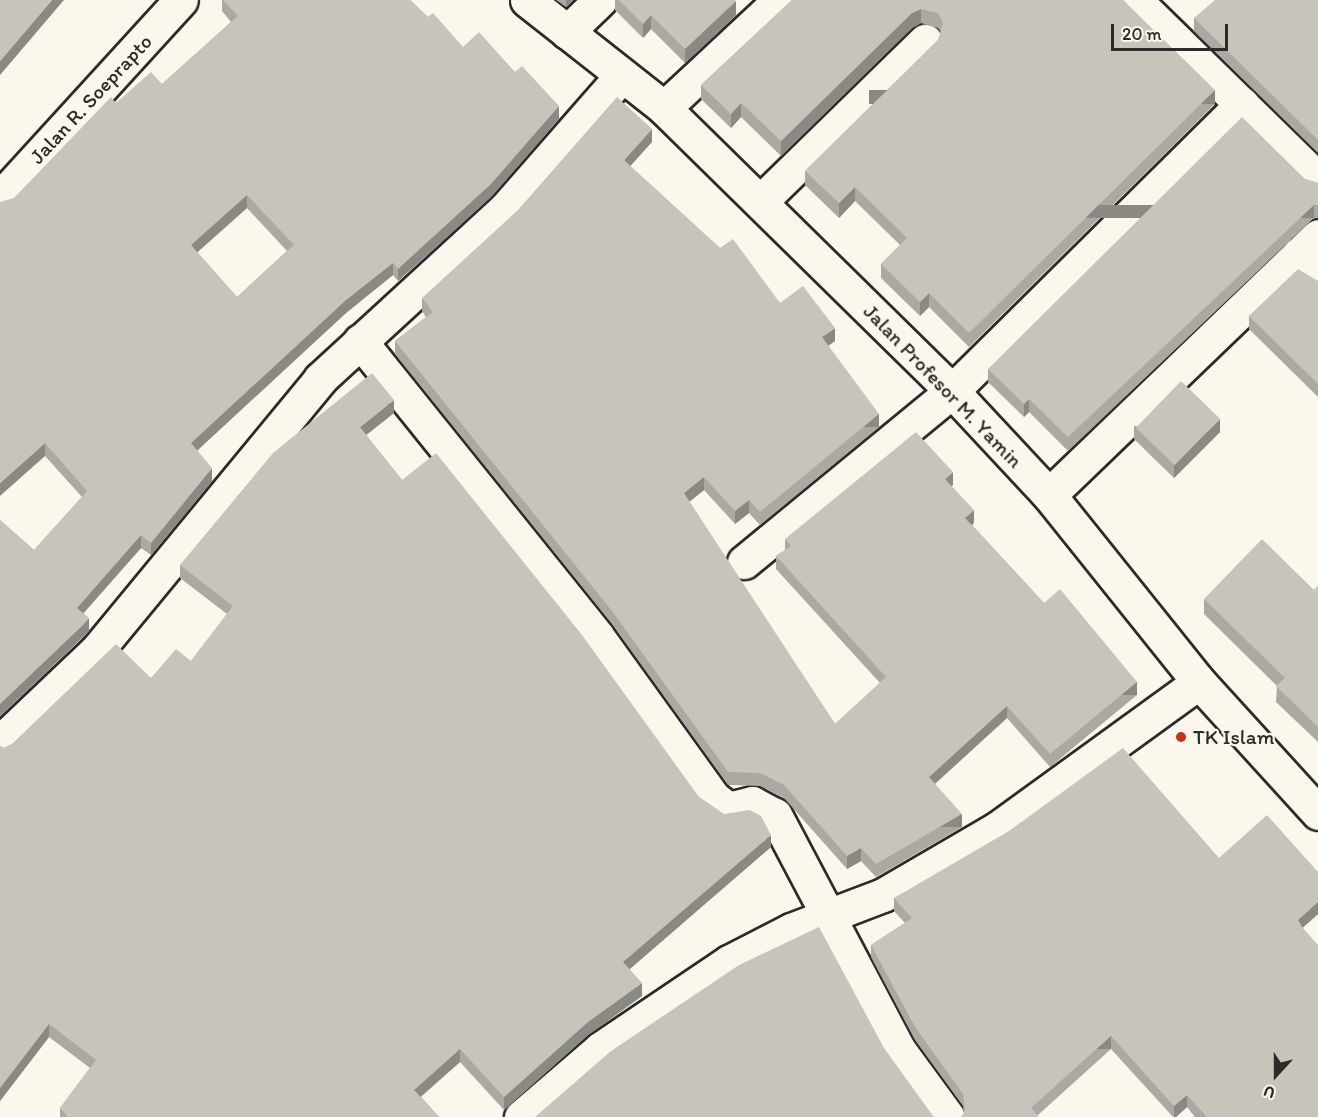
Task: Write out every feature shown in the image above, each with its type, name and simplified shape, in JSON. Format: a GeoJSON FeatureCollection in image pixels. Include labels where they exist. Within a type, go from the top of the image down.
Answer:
{"type":"FeatureCollection","features":[{"type":"Feature","properties":{"kind":"street","name":"Jalan R. Soeprapto"},"geometry":{"type":"LineString","coordinates":[[0,198],[181,0]]}},
{"type":"Feature","properties":{"kind":"street","name":"Jalan Profesor M. Yamin"},"geometry":{"type":"LineString","coordinates":[[527,0],[664,108],[952,391],[1049,495],[1199,682],[1318,813]]}},
{"type":"Feature","properties":{"kind":"street"},"geometry":{"type":"LineString","coordinates":[[567,32],[600,0]]}},
{"type":"Feature","properties":{"kind":"street"},"geometry":{"type":"LineString","coordinates":[[664,108],[780,0]]}},
{"type":"Feature","properties":{"kind":"street"},"geometry":{"type":"LineString","coordinates":[[1145,3],[1318,179]]}},
{"type":"Feature","properties":{"kind":"street"},"geometry":{"type":"LineString","coordinates":[[760,202],[925,41]]}},
{"type":"Feature","properties":{"kind":"street"},"geometry":{"type":"LineString","coordinates":[[0,742],[97,650],[320,379],[504,210],[622,75]]}},
{"type":"Feature","properties":{"kind":"street"},"geometry":{"type":"LineString","coordinates":[[744,562],[952,391],[1242,104]]}},
{"type":"Feature","properties":{"kind":"street"},"geometry":{"type":"LineString","coordinates":[[1049,495],[1312,256]]}},
{"type":"Feature","properties":{"kind":"street"},"geometry":{"type":"LineString","coordinates":[[360,341],[597,636],[714,798],[728,809],[752,803],[775,815],[827,920],[936,1113]]}},
{"type":"Feature","properties":{"kind":"street"},"geometry":{"type":"LineString","coordinates":[[521,1117],[600,1048],[729,962],[791,930],[827,920],[883,895],[998,828],[1199,682]]}},
{"type":"Feature","properties":{"kind":"building"},"geometry":{"type":"Polygon","coordinates":[[[0,0],[52,0],[0,61],[0,0]]]}},
{"type":"Feature","properties":{"kind":"building"},"geometry":{"type":"Polygon","coordinates":[[[223,0],[410,0],[428,17],[433,13],[463,47],[479,32],[515,72],[522,66],[559,106],[491,184],[398,269],[393,263],[346,300],[191,443],[212,468],[151,543],[141,535],[77,608],[89,618],[83,625],[0,704],[0,520],[34,550],[87,491],[45,443],[0,483],[0,202],[14,198],[111,97],[116,103],[151,72],[162,84],[238,16],[223,0]],[[247,195],[191,245],[237,297],[294,245],[247,195]]]}},
{"type":"Feature","properties":{"kind":"building"},"geometry":{"type":"Polygon","coordinates":[[[619,0],[736,1],[685,49],[651,15],[643,24],[619,0]]]}},
{"type":"Feature","properties":{"kind":"building"},"geometry":{"type":"Polygon","coordinates":[[[792,0],[1123,0],[1215,90],[969,333],[929,293],[920,302],[881,264],[907,238],[855,187],[839,203],[805,171],[938,40],[943,23],[938,13],[921,9],[912,13],[781,141],[741,103],[731,114],[701,85],[792,0]]]}},
{"type":"Feature","properties":{"kind":"building"},"geometry":{"type":"Polygon","coordinates":[[[1215,0],[1318,0],[1318,140],[1194,18],[1215,0]]]}},
{"type":"Feature","properties":{"kind":"building"},"geometry":{"type":"Polygon","coordinates":[[[617,97],[652,129],[624,160],[720,248],[733,239],[780,303],[803,286],[835,328],[822,337],[879,414],[760,512],[749,500],[735,511],[704,477],[684,493],[835,724],[886,677],[776,556],[791,546],[785,539],[916,432],[953,472],[945,479],[974,510],[965,518],[1044,603],[1060,589],[1137,682],[1050,754],[1007,706],[929,777],[962,814],[876,864],[861,848],[847,856],[784,785],[760,773],[728,772],[612,611],[395,341],[433,312],[422,298],[518,210],[617,97]]]}},
{"type":"Feature","properties":{"kind":"building"},"geometry":{"type":"Polygon","coordinates":[[[1242,117],[1305,179],[1318,183],[1318,205],[1314,205],[1068,437],[1029,399],[1024,404],[988,369],[1242,117]]]}},
{"type":"Feature","properties":{"kind":"building"},"geometry":{"type":"Polygon","coordinates":[[[1298,269],[1318,281],[1318,384],[1249,316],[1298,269]]]}},
{"type":"Feature","properties":{"kind":"building"},"geometry":{"type":"Polygon","coordinates":[[[372,373],[394,400],[360,427],[402,480],[436,453],[582,635],[699,797],[724,814],[750,810],[761,816],[771,835],[623,962],[642,983],[588,1022],[504,1097],[460,1049],[414,1090],[439,1117],[68,1117],[60,1108],[96,1060],[49,1024],[0,1088],[0,746],[4,748],[13,743],[116,644],[151,678],[176,649],[191,661],[233,606],[180,565],[273,453],[372,373]]]}},
{"type":"Feature","properties":{"kind":"building"},"geometry":{"type":"Polygon","coordinates":[[[1181,381],[1220,419],[1175,465],[1136,428],[1181,381]]]}},
{"type":"Feature","properties":{"kind":"building"},"geometry":{"type":"Polygon","coordinates":[[[1262,539],[1314,590],[1318,586],[1318,727],[1276,686],[1285,678],[1204,599],[1262,539]]]}},
{"type":"Feature","properties":{"kind":"building"},"geometry":{"type":"Polygon","coordinates":[[[1123,748],[1219,858],[1267,815],[1318,872],[1318,902],[1298,920],[1318,945],[1318,1117],[1207,1117],[1187,1095],[1174,1106],[1111,1036],[1031,1108],[1039,1117],[961,1117],[965,1111],[963,1094],[915,1027],[871,945],[912,918],[894,898],[1009,831],[1123,748]]]}},
{"type":"Feature","properties":{"kind":"building"},"geometry":{"type":"Polygon","coordinates":[[[819,927],[884,1048],[936,1117],[535,1117],[611,1051],[739,965],[819,927]]]}},
{"type":"Feature","properties":{"kind":"place","name":"TK Islam"},"geometry":{"type":"Point","coordinates":[1181,737]}}]}
